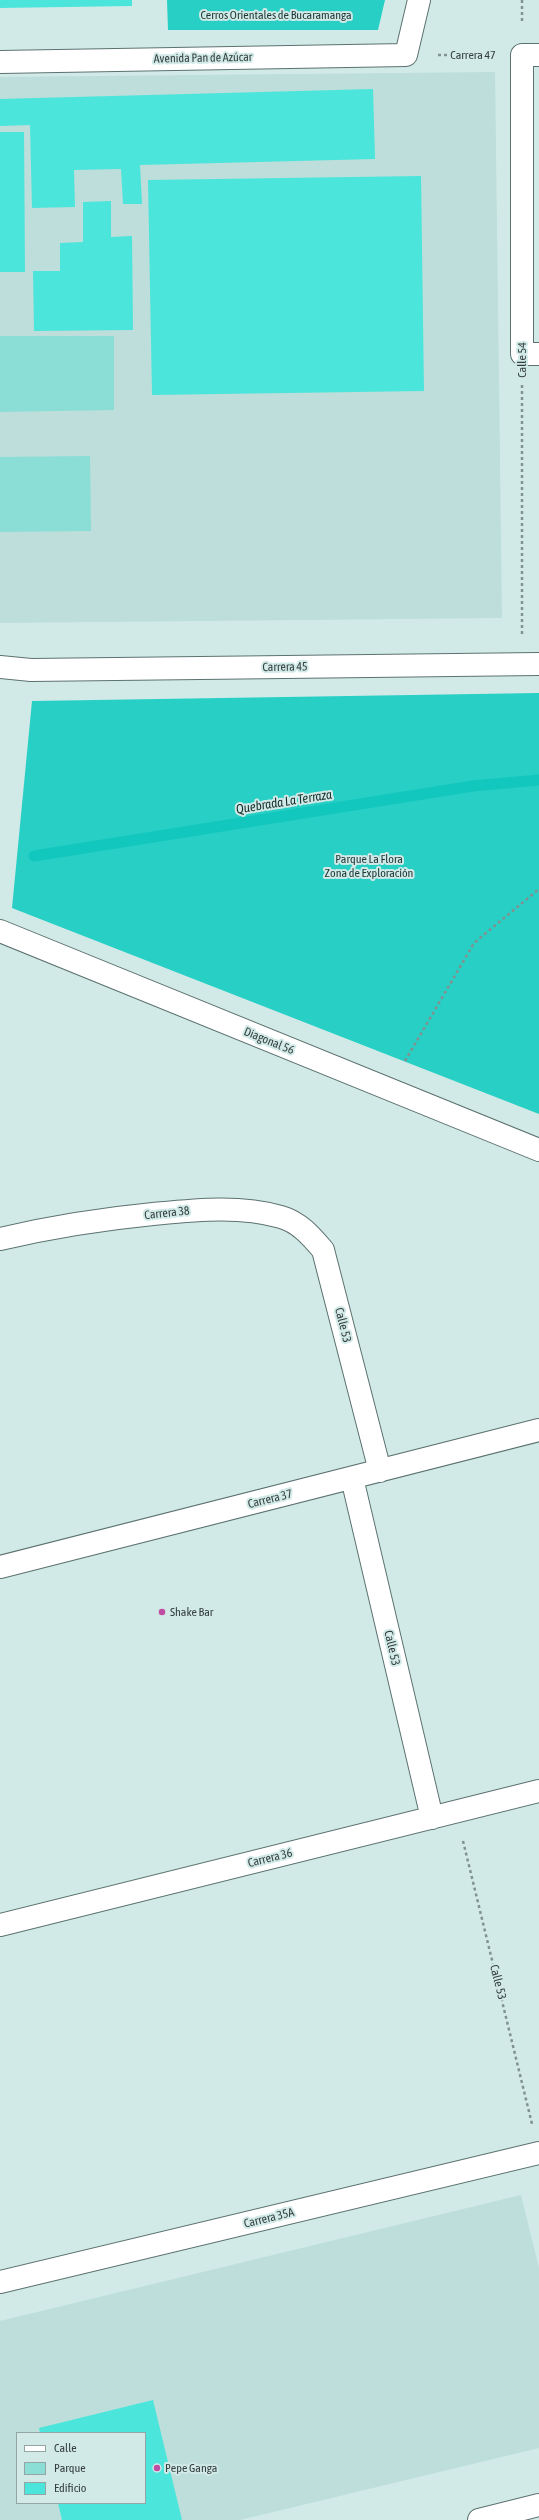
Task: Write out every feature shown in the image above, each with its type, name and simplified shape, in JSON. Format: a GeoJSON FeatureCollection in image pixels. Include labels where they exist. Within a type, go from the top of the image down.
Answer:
{"type":"FeatureCollection","features":[{"type":"Feature","properties":{"kind":"street"},"geometry":{"type":"LineString","coordinates":[[406,55],[419,0]]}},
{"type":"Feature","properties":{"kind":"street","name":"Avenida Pan de Azúcar"},"geometry":{"type":"LineString","coordinates":[[0,62],[406,55]]}},
{"type":"Feature","properties":{"kind":"street","name":"Calle 54"},"geometry":{"type":"LineString","coordinates":[[531,55],[531,354]]}},
{"type":"Feature","properties":{"kind":"street","name":"Carrera 45"},"geometry":{"type":"LineString","coordinates":[[0,668],[31,670],[531,665]]}},
{"type":"Feature","properties":{"kind":"street","name":"Carrera 45"},"geometry":{"type":"LineString","coordinates":[[0,680],[31,670]]}},
{"type":"Feature","properties":{"kind":"street","name":"Diagonal 56"},"geometry":{"type":"LineString","coordinates":[[0,931],[539,1150]]}},
{"type":"Feature","properties":{"kind":"street","name":"Carrera 38"},"geometry":{"type":"LineString","coordinates":[[0,1239],[44,1228],[116,1218],[193,1210],[242,1211],[282,1217],[301,1226],[323,1250]]}},
{"type":"Feature","properties":{"kind":"street","name":"Calle 53"},"geometry":{"type":"LineString","coordinates":[[323,1250],[380,1471]]}},
{"type":"Feature","properties":{"kind":"street","name":"Carrera 37"},"geometry":{"type":"LineString","coordinates":[[0,1567],[539,1430]]}},
{"type":"Feature","properties":{"kind":"street","name":"Calle 53"},"geometry":{"type":"LineString","coordinates":[[352,1478],[432,1818]]}},
{"type":"Feature","properties":{"kind":"street","name":"Carrera 36"},"geometry":{"type":"LineString","coordinates":[[0,1925],[539,1791]]}},
{"type":"Feature","properties":{"kind":"street","name":"Carrera 35A"},"geometry":{"type":"LineString","coordinates":[[0,2282],[539,2153]]}},
{"type":"Feature","properties":{"kind":"street"},"geometry":{"type":"LineString","coordinates":[[479,2520],[539,2505]]}},
{"type":"Feature","properties":{"kind":"path","name":"Carrera 47"},"geometry":{"type":"LineString","coordinates":[[406,55],[531,55]]}},
{"type":"Feature","properties":{"kind":"path","name":"Calle 54"},"geometry":{"type":"LineString","coordinates":[[531,354],[531,665]]}},
{"type":"Feature","properties":{"kind":"path"},"geometry":{"type":"LineString","coordinates":[[389,1089],[474,943],[539,889]]}},
{"type":"Feature","properties":{"kind":"path","name":"Calle 53"},"geometry":{"type":"LineString","coordinates":[[456,1812],[539,2153]]}},
{"type":"Feature","properties":{"kind":"shaded area"},"geometry":{"type":"Polygon","coordinates":[[[495,72],[502,618],[0,623],[0,77],[495,72]]]}},
{"type":"Feature","properties":{"kind":"shaded area"},"geometry":{"type":"Polygon","coordinates":[[[521,2195],[539,2268],[539,2448],[240,2520],[0,2520],[0,2321],[521,2195]]]}},
{"type":"Feature","properties":{"kind":"green space","name":"Cerros Orientales de Bucaramanga"},"geometry":{"type":"Polygon","coordinates":[[[167,0],[385,0],[378,30],[168,30],[167,0]]]}},
{"type":"Feature","properties":{"kind":"green space"},"geometry":{"type":"Polygon","coordinates":[[[0,336],[114,336],[114,410],[0,412],[0,336]]]}},
{"type":"Feature","properties":{"kind":"green space"},"geometry":{"type":"Polygon","coordinates":[[[90,456],[91,531],[0,532],[0,457],[90,456]]]}},
{"type":"Feature","properties":{"kind":"green space","name":"Parque La Flora Zona de Exploración"},"geometry":{"type":"Polygon","coordinates":[[[539,693],[539,1114],[12,908],[32,701],[539,693]]]}},
{"type":"Feature","properties":{"kind":"building"},"geometry":{"type":"Polygon","coordinates":[[[0,0],[132,0],[132,6],[0,8],[0,0]]]}},
{"type":"Feature","properties":{"kind":"building"},"geometry":{"type":"Polygon","coordinates":[[[373,89],[375,159],[140,165],[142,204],[123,204],[121,169],[74,170],[75,207],[32,208],[30,125],[0,126],[0,99],[373,89]]]}},
{"type":"Feature","properties":{"kind":"building"},"geometry":{"type":"Polygon","coordinates":[[[0,132],[24,132],[25,272],[0,272],[0,132]]]}},
{"type":"Feature","properties":{"kind":"building"},"geometry":{"type":"Polygon","coordinates":[[[421,176],[424,391],[152,395],[148,180],[421,176]]]}},
{"type":"Feature","properties":{"kind":"building"},"geometry":{"type":"Polygon","coordinates":[[[111,201],[111,237],[132,236],[133,330],[34,331],[33,271],[60,271],[60,243],[83,242],[83,202],[111,201]]]}},
{"type":"Feature","properties":{"kind":"building","name":"Pepe Ganga"},"geometry":{"type":"Polygon","coordinates":[[[153,2400],[182,2520],[62,2520],[58,2504],[146,2504],[146,2432],[40,2432],[39,2428],[153,2400]]]}},
{"type":"Feature","properties":{"kind":"waterway","name":"Quebrada La Terraza"},"geometry":{"type":"LineString","coordinates":[[34,856],[473,786],[539,780]]}},
{"type":"Feature","properties":{"kind":"place","name":"Shake Bar"},"geometry":{"type":"Point","coordinates":[162,1612]}},
{"type":"Feature","properties":{"kind":"place","name":"Pepe Ganga"},"geometry":{"type":"Point","coordinates":[157,2468]}}]}
